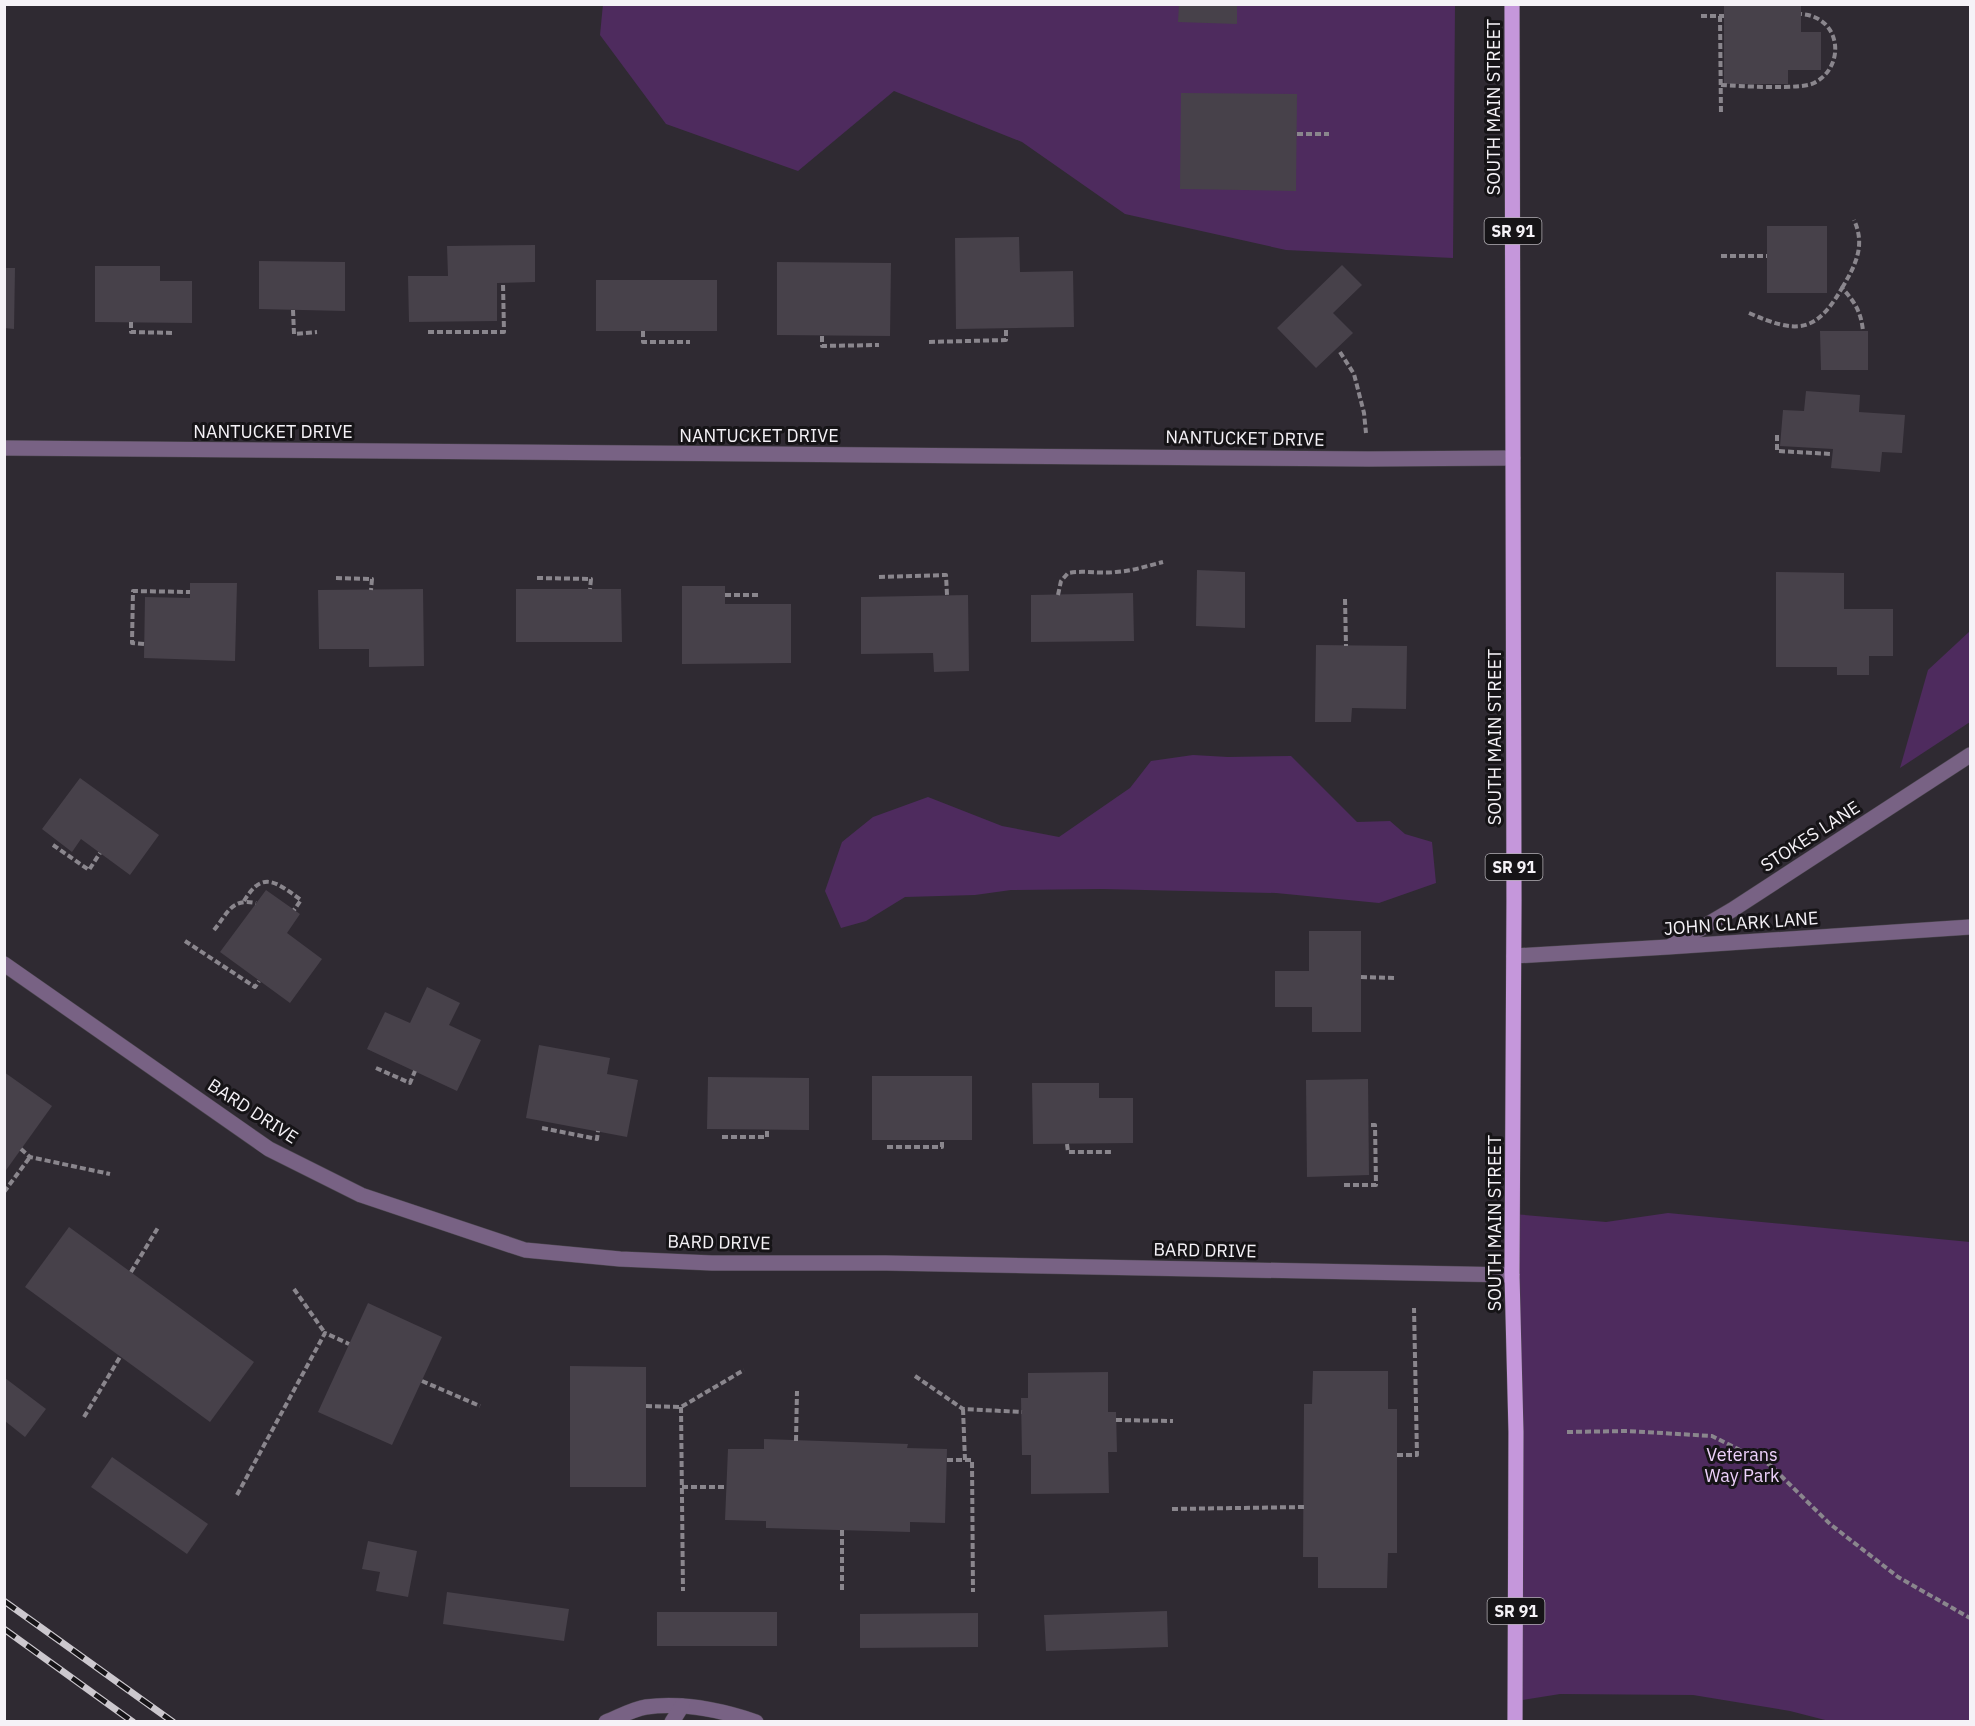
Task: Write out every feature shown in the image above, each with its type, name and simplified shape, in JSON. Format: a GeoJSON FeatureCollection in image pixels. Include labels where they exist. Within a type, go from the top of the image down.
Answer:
{"type":"FeatureCollection","features":[{"type":"Feature","properties":{"kind":"main road","name":"SOUTH MAIN STREET"},"geometry":{"type":"LineString","coordinates":[[1512,4],[1514,956],[1512,1275],[1516,1432],[1515,1722]]}},
{"type":"Feature","properties":{"kind":"street","name":"NANTUCKET DRIVE"},"geometry":{"type":"LineString","coordinates":[[4,448],[1368,459],[1513,458]]}},
{"type":"Feature","properties":{"kind":"street","name":"STOKES LANE"},"geometry":{"type":"LineString","coordinates":[[1668,948],[1971,755]]}},
{"type":"Feature","properties":{"kind":"street","name":"JOHN CLARK LANE"},"geometry":{"type":"LineString","coordinates":[[1514,956],[1971,927]]}},
{"type":"Feature","properties":{"kind":"street","name":"BARD DRIVE"},"geometry":{"type":"LineString","coordinates":[[4,964],[269,1149],[361,1195],[516,1248],[620,1259],[712,1263],[897,1263],[1512,1275]]}},
{"type":"Feature","properties":{"kind":"street"},"geometry":{"type":"LineString","coordinates":[[672,1722],[682,1706]]}},
{"type":"Feature","properties":{"kind":"street"},"geometry":{"type":"LineString","coordinates":[[606,1722],[644,1708],[682,1706],[726,1712],[756,1722]]}},
{"type":"Feature","properties":{"kind":"path"},"geometry":{"type":"LineString","coordinates":[[1721,85],[1800,86],[1814,83],[1832,63],[1836,48],[1833,34],[1828,26],[1815,16],[1801,14]]}},
{"type":"Feature","properties":{"kind":"path"},"geometry":{"type":"LineString","coordinates":[[1701,16],[1722,16],[1721,115]]}},
{"type":"Feature","properties":{"kind":"path"},"geometry":{"type":"LineString","coordinates":[[1297,135],[1329,135]]}},
{"type":"Feature","properties":{"kind":"path"},"geometry":{"type":"LineString","coordinates":[[1749,312],[1778,326],[1800,327],[1821,318],[1832,306],[1855,266],[1860,248],[1860,232],[1854,220]]}},
{"type":"Feature","properties":{"kind":"path"},"geometry":{"type":"LineString","coordinates":[[1721,256],[1767,256]]}},
{"type":"Feature","properties":{"kind":"path"},"geometry":{"type":"LineString","coordinates":[[428,332],[504,332],[503,283]]}},
{"type":"Feature","properties":{"kind":"path"},"geometry":{"type":"LineString","coordinates":[[1842,288],[1855,303],[1861,315],[1863,331]]}},
{"type":"Feature","properties":{"kind":"path"},"geometry":{"type":"LineString","coordinates":[[293,310],[294,334],[317,332]]}},
{"type":"Feature","properties":{"kind":"path"},"geometry":{"type":"LineString","coordinates":[[131,322],[131,332],[173,333]]}},
{"type":"Feature","properties":{"kind":"path"},"geometry":{"type":"LineString","coordinates":[[929,342],[1006,340],[1006,327]]}},
{"type":"Feature","properties":{"kind":"path"},"geometry":{"type":"LineString","coordinates":[[644,331],[644,342],[690,342]]}},
{"type":"Feature","properties":{"kind":"path"},"geometry":{"type":"LineString","coordinates":[[822,336],[822,345],[879,345]]}},
{"type":"Feature","properties":{"kind":"path"},"geometry":{"type":"LineString","coordinates":[[1340,352],[1354,374],[1364,413],[1368,459]]}},
{"type":"Feature","properties":{"kind":"path"},"geometry":{"type":"LineString","coordinates":[[1777,435],[1777,451],[1832,454]]}},
{"type":"Feature","properties":{"kind":"path"},"geometry":{"type":"LineString","coordinates":[[1058,594],[1061,581],[1068,573],[1081,571],[1114,573],[1163,562]]}},
{"type":"Feature","properties":{"kind":"path"},"geometry":{"type":"LineString","coordinates":[[879,577],[946,575],[946,595]]}},
{"type":"Feature","properties":{"kind":"path"},"geometry":{"type":"LineString","coordinates":[[336,578],[372,579],[371,590]]}},
{"type":"Feature","properties":{"kind":"path"},"geometry":{"type":"LineString","coordinates":[[537,578],[591,579],[590,589]]}},
{"type":"Feature","properties":{"kind":"path"},"geometry":{"type":"LineString","coordinates":[[144,644],[132,643],[133,591],[190,592]]}},
{"type":"Feature","properties":{"kind":"path"},"geometry":{"type":"LineString","coordinates":[[725,595],[761,595]]}},
{"type":"Feature","properties":{"kind":"path"},"geometry":{"type":"LineString","coordinates":[[1345,600],[1346,646]]}},
{"type":"Feature","properties":{"kind":"path"},"geometry":{"type":"LineString","coordinates":[[53,845],[89,870],[100,854]]}},
{"type":"Feature","properties":{"kind":"path"},"geometry":{"type":"LineString","coordinates":[[244,901],[252,886],[263,882],[279,884],[301,900],[294,910]]}},
{"type":"Feature","properties":{"kind":"path"},"geometry":{"type":"LineString","coordinates":[[214,930],[234,904],[244,901],[256,903]]}},
{"type":"Feature","properties":{"kind":"path"},"geometry":{"type":"LineString","coordinates":[[185,941],[255,987],[259,981]]}},
{"type":"Feature","properties":{"kind":"path"},"geometry":{"type":"LineString","coordinates":[[1361,977],[1397,978]]}},
{"type":"Feature","properties":{"kind":"path"},"geometry":{"type":"LineString","coordinates":[[376,1068],[410,1083],[415,1071]]}},
{"type":"Feature","properties":{"kind":"path"},"geometry":{"type":"LineString","coordinates":[[1344,1185],[1377,1185],[1375,1125],[1369,1125]]}},
{"type":"Feature","properties":{"kind":"path"},"geometry":{"type":"LineString","coordinates":[[542,1128],[597,1139],[598,1131]]}},
{"type":"Feature","properties":{"kind":"path"},"geometry":{"type":"LineString","coordinates":[[722,1137],[768,1137],[768,1130]]}},
{"type":"Feature","properties":{"kind":"path"},"geometry":{"type":"LineString","coordinates":[[887,1147],[942,1147],[942,1140]]}},
{"type":"Feature","properties":{"kind":"path"},"geometry":{"type":"LineString","coordinates":[[1067,1144],[1068,1152],[1112,1152]]}},
{"type":"Feature","properties":{"kind":"path"},"geometry":{"type":"LineString","coordinates":[[21,1149],[30,1157],[110,1174]]}},
{"type":"Feature","properties":{"kind":"path"},"geometry":{"type":"LineString","coordinates":[[4,1192],[30,1157]]}},
{"type":"Feature","properties":{"kind":"path"},"geometry":{"type":"LineString","coordinates":[[131,1272],[159,1226]]}},
{"type":"Feature","properties":{"kind":"path"},"geometry":{"type":"LineString","coordinates":[[294,1289],[325,1334],[349,1344]]}},
{"type":"Feature","properties":{"kind":"path"},"geometry":{"type":"LineString","coordinates":[[1397,1455],[1417,1455],[1414,1308]]}},
{"type":"Feature","properties":{"kind":"path"},"geometry":{"type":"LineString","coordinates":[[237,1495],[325,1334]]}},
{"type":"Feature","properties":{"kind":"path"},"geometry":{"type":"LineString","coordinates":[[84,1418],[120,1357]]}},
{"type":"Feature","properties":{"kind":"path"},"geometry":{"type":"LineString","coordinates":[[646,1406],[681,1407],[744,1370]]}},
{"type":"Feature","properties":{"kind":"path"},"geometry":{"type":"LineString","coordinates":[[915,1376],[963,1409],[1022,1412]]}},
{"type":"Feature","properties":{"kind":"path"},"geometry":{"type":"LineString","coordinates":[[422,1381],[480,1406]]}},
{"type":"Feature","properties":{"kind":"path"},"geometry":{"type":"LineString","coordinates":[[796,1440],[797,1391]]}},
{"type":"Feature","properties":{"kind":"path"},"geometry":{"type":"LineString","coordinates":[[681,1407],[683,1591]]}},
{"type":"Feature","properties":{"kind":"path"},"geometry":{"type":"LineString","coordinates":[[963,1409],[965,1460]]}},
{"type":"Feature","properties":{"kind":"path"},"geometry":{"type":"LineString","coordinates":[[1116,1420],[1173,1421]]}},
{"type":"Feature","properties":{"kind":"path"},"geometry":{"type":"LineString","coordinates":[[1567,1432],[1627,1431],[1713,1436],[1770,1465],[1830,1524],[1898,1577],[1971,1618]]}},
{"type":"Feature","properties":{"kind":"path"},"geometry":{"type":"LineString","coordinates":[[947,1460],[972,1460],[973,1592]]}},
{"type":"Feature","properties":{"kind":"path"},"geometry":{"type":"LineString","coordinates":[[682,1486],[726,1487]]}},
{"type":"Feature","properties":{"kind":"path"},"geometry":{"type":"LineString","coordinates":[[1172,1509],[1304,1507]]}},
{"type":"Feature","properties":{"kind":"path"},"geometry":{"type":"LineString","coordinates":[[842,1530],[842,1591]]}},
{"type":"Feature","properties":{"kind":"green space"},"geometry":{"type":"Polygon","coordinates":[[[603,4],[1455,5],[1453,258],[1286,250],[1125,214],[1022,142],[894,91],[798,171],[666,124],[600,35],[603,4]]]}},
{"type":"Feature","properties":{"kind":"green space"},"geometry":{"type":"Polygon","coordinates":[[[1970,631],[1970,722],[1900,768],[1928,670],[1970,631]]]}},
{"type":"Feature","properties":{"kind":"green space"},"geometry":{"type":"Polygon","coordinates":[[[1193,755],[1291,756],[1357,822],[1390,821],[1405,834],[1432,842],[1436,883],[1379,903],[1276,893],[1102,889],[1011,890],[975,895],[905,897],[866,921],[841,928],[825,891],[842,842],[873,817],[928,797],[1002,826],[1059,837],[1130,788],[1151,761],[1193,755]]]}},
{"type":"Feature","properties":{"kind":"green space","name":"Veterans Way Park"},"geometry":{"type":"Polygon","coordinates":[[[1668,1213],[1970,1242],[1970,1721],[1829,1721],[1790,1711],[1693,1695],[1560,1694],[1516,1701],[1513,1214],[1606,1222],[1668,1213]]]}},
{"type":"Feature","properties":{"kind":"building"},"geometry":{"type":"Polygon","coordinates":[[[1179,4],[1237,4],[1237,24],[1178,22],[1179,4]]]}},
{"type":"Feature","properties":{"kind":"building"},"geometry":{"type":"Polygon","coordinates":[[[1724,4],[1801,4],[1801,32],[1821,32],[1821,70],[1788,70],[1788,84],[1724,84],[1724,4]]]}},
{"type":"Feature","properties":{"kind":"building"},"geometry":{"type":"Polygon","coordinates":[[[1181,93],[1297,94],[1296,191],[1180,189],[1181,93]]]}},
{"type":"Feature","properties":{"kind":"building"},"geometry":{"type":"Polygon","coordinates":[[[1767,226],[1827,226],[1827,293],[1767,293],[1767,226]]]}},
{"type":"Feature","properties":{"kind":"building"},"geometry":{"type":"Polygon","coordinates":[[[1019,237],[1020,272],[1073,271],[1074,327],[956,329],[955,238],[1019,237]]]}},
{"type":"Feature","properties":{"kind":"building"},"geometry":{"type":"Polygon","coordinates":[[[535,245],[535,282],[497,283],[497,321],[409,322],[408,276],[448,276],[447,246],[535,245]]]}},
{"type":"Feature","properties":{"kind":"building"},"geometry":{"type":"Polygon","coordinates":[[[259,261],[345,262],[345,311],[259,309],[259,261]]]}},
{"type":"Feature","properties":{"kind":"building"},"geometry":{"type":"Polygon","coordinates":[[[777,262],[891,263],[890,336],[777,335],[777,262]]]}},
{"type":"Feature","properties":{"kind":"building"},"geometry":{"type":"Polygon","coordinates":[[[1342,265],[1362,285],[1333,313],[1353,333],[1316,368],[1277,328],[1342,265]]]}},
{"type":"Feature","properties":{"kind":"building"},"geometry":{"type":"Polygon","coordinates":[[[95,266],[160,266],[160,281],[192,281],[192,323],[95,322],[95,266]]]}},
{"type":"Feature","properties":{"kind":"building"},"geometry":{"type":"Polygon","coordinates":[[[4,268],[15,268],[14,329],[4,328],[4,268]]]}},
{"type":"Feature","properties":{"kind":"building"},"geometry":{"type":"Polygon","coordinates":[[[596,280],[717,280],[717,331],[596,331],[596,280]]]}},
{"type":"Feature","properties":{"kind":"building"},"geometry":{"type":"Polygon","coordinates":[[[1820,331],[1868,331],[1868,370],[1821,370],[1820,331]]]}},
{"type":"Feature","properties":{"kind":"building"},"geometry":{"type":"Polygon","coordinates":[[[1806,391],[1860,395],[1859,412],[1905,415],[1902,453],[1882,452],[1880,472],[1831,468],[1833,449],[1780,446],[1783,410],[1804,411],[1806,391]]]}},
{"type":"Feature","properties":{"kind":"building"},"geometry":{"type":"Polygon","coordinates":[[[1197,570],[1245,572],[1245,628],[1196,626],[1197,570]]]}},
{"type":"Feature","properties":{"kind":"building"},"geometry":{"type":"Polygon","coordinates":[[[1776,572],[1844,573],[1844,609],[1893,609],[1893,656],[1869,656],[1869,675],[1837,675],[1837,667],[1776,667],[1776,572]]]}},
{"type":"Feature","properties":{"kind":"building"},"geometry":{"type":"Polygon","coordinates":[[[190,583],[237,583],[235,661],[144,658],[145,597],[190,598],[190,583]]]}},
{"type":"Feature","properties":{"kind":"building"},"geometry":{"type":"Polygon","coordinates":[[[682,586],[725,586],[725,604],[791,604],[791,663],[682,664],[682,586]]]}},
{"type":"Feature","properties":{"kind":"building"},"geometry":{"type":"Polygon","coordinates":[[[423,589],[424,666],[369,667],[369,649],[319,649],[318,590],[423,589]]]}},
{"type":"Feature","properties":{"kind":"building"},"geometry":{"type":"Polygon","coordinates":[[[516,589],[621,589],[622,642],[516,642],[516,589]]]}},
{"type":"Feature","properties":{"kind":"building"},"geometry":{"type":"Polygon","coordinates":[[[1133,593],[1134,641],[1031,642],[1031,595],[1133,593]]]}},
{"type":"Feature","properties":{"kind":"building"},"geometry":{"type":"Polygon","coordinates":[[[968,595],[969,671],[934,672],[933,653],[861,654],[861,597],[968,595]]]}},
{"type":"Feature","properties":{"kind":"building"},"geometry":{"type":"Polygon","coordinates":[[[1316,645],[1407,646],[1406,709],[1352,708],[1351,722],[1315,722],[1316,645]]]}},
{"type":"Feature","properties":{"kind":"building"},"geometry":{"type":"Polygon","coordinates":[[[80,778],[159,835],[130,875],[81,839],[72,852],[42,829],[80,778]]]}},
{"type":"Feature","properties":{"kind":"building"},"geometry":{"type":"Polygon","coordinates":[[[266,890],[300,914],[287,933],[322,959],[290,1003],[220,952],[266,890]]]}},
{"type":"Feature","properties":{"kind":"building"},"geometry":{"type":"Polygon","coordinates":[[[1309,931],[1361,931],[1361,1032],[1312,1032],[1312,1007],[1275,1007],[1275,971],[1309,971],[1309,931]]]}},
{"type":"Feature","properties":{"kind":"building"},"geometry":{"type":"Polygon","coordinates":[[[427,987],[460,1003],[449,1025],[481,1040],[457,1091],[367,1049],[385,1012],[410,1023],[427,987]]]}},
{"type":"Feature","properties":{"kind":"building"},"geometry":{"type":"Polygon","coordinates":[[[539,1045],[610,1058],[607,1074],[638,1080],[627,1137],[526,1118],[539,1045]]]}},
{"type":"Feature","properties":{"kind":"building"},"geometry":{"type":"Polygon","coordinates":[[[4,1072],[52,1106],[4,1173],[4,1072]]]}},
{"type":"Feature","properties":{"kind":"building"},"geometry":{"type":"Polygon","coordinates":[[[872,1076],[972,1076],[972,1140],[872,1140],[872,1076]]]}},
{"type":"Feature","properties":{"kind":"building"},"geometry":{"type":"Polygon","coordinates":[[[708,1077],[809,1078],[809,1130],[707,1129],[708,1077]]]}},
{"type":"Feature","properties":{"kind":"building"},"geometry":{"type":"Polygon","coordinates":[[[1368,1079],[1369,1175],[1307,1177],[1306,1080],[1368,1079]]]}},
{"type":"Feature","properties":{"kind":"building"},"geometry":{"type":"Polygon","coordinates":[[[1032,1083],[1099,1083],[1099,1098],[1133,1098],[1133,1143],[1033,1144],[1032,1083]]]}},
{"type":"Feature","properties":{"kind":"building"},"geometry":{"type":"Polygon","coordinates":[[[69,1227],[254,1362],[210,1422],[25,1287],[69,1227]]]}},
{"type":"Feature","properties":{"kind":"building"},"geometry":{"type":"Polygon","coordinates":[[[368,1303],[442,1337],[392,1445],[318,1412],[368,1303]]]}},
{"type":"Feature","properties":{"kind":"building"},"geometry":{"type":"Polygon","coordinates":[[[570,1366],[646,1367],[646,1487],[570,1487],[570,1366]]]}},
{"type":"Feature","properties":{"kind":"building"},"geometry":{"type":"Polygon","coordinates":[[[1313,1371],[1388,1371],[1388,1409],[1397,1409],[1397,1553],[1388,1553],[1387,1588],[1318,1588],[1318,1557],[1303,1557],[1304,1404],[1312,1404],[1313,1371]]]}},
{"type":"Feature","properties":{"kind":"building"},"geometry":{"type":"Polygon","coordinates":[[[1108,1372],[1108,1412],[1116,1412],[1117,1452],[1108,1452],[1109,1493],[1031,1494],[1031,1455],[1022,1455],[1021,1398],[1028,1398],[1028,1373],[1108,1372]]]}},
{"type":"Feature","properties":{"kind":"building"},"geometry":{"type":"Polygon","coordinates":[[[5,1378],[46,1409],[25,1437],[5,1421],[5,1378]]]}},
{"type":"Feature","properties":{"kind":"building"},"geometry":{"type":"Polygon","coordinates":[[[764,1439],[908,1444],[907,1448],[947,1449],[945,1523],[910,1522],[910,1532],[766,1528],[766,1521],[725,1520],[728,1449],[764,1449],[764,1439]]]}},
{"type":"Feature","properties":{"kind":"building"},"geometry":{"type":"Polygon","coordinates":[[[112,1457],[208,1524],[187,1554],[91,1487],[112,1457]]]}},
{"type":"Feature","properties":{"kind":"building"},"geometry":{"type":"Polygon","coordinates":[[[368,1541],[417,1551],[408,1597],[376,1591],[380,1572],[362,1569],[368,1541]]]}},
{"type":"Feature","properties":{"kind":"building"},"geometry":{"type":"Polygon","coordinates":[[[447,1592],[569,1609],[564,1641],[443,1624],[447,1592]]]}},
{"type":"Feature","properties":{"kind":"building"},"geometry":{"type":"Polygon","coordinates":[[[1167,1611],[1168,1647],[1046,1651],[1044,1615],[1167,1611]]]}},
{"type":"Feature","properties":{"kind":"building"},"geometry":{"type":"Polygon","coordinates":[[[657,1612],[777,1612],[777,1646],[657,1646],[657,1612]]]}},
{"type":"Feature","properties":{"kind":"building"},"geometry":{"type":"Polygon","coordinates":[[[978,1613],[978,1647],[860,1648],[860,1614],[978,1613]]]}},
{"type":"Feature","properties":{"kind":"railway"},"geometry":{"type":"LineString","coordinates":[[4,1601],[173,1722]]}},
{"type":"Feature","properties":{"kind":"railway"},"geometry":{"type":"LineString","coordinates":[[4,1629],[133,1722]]}}]}
